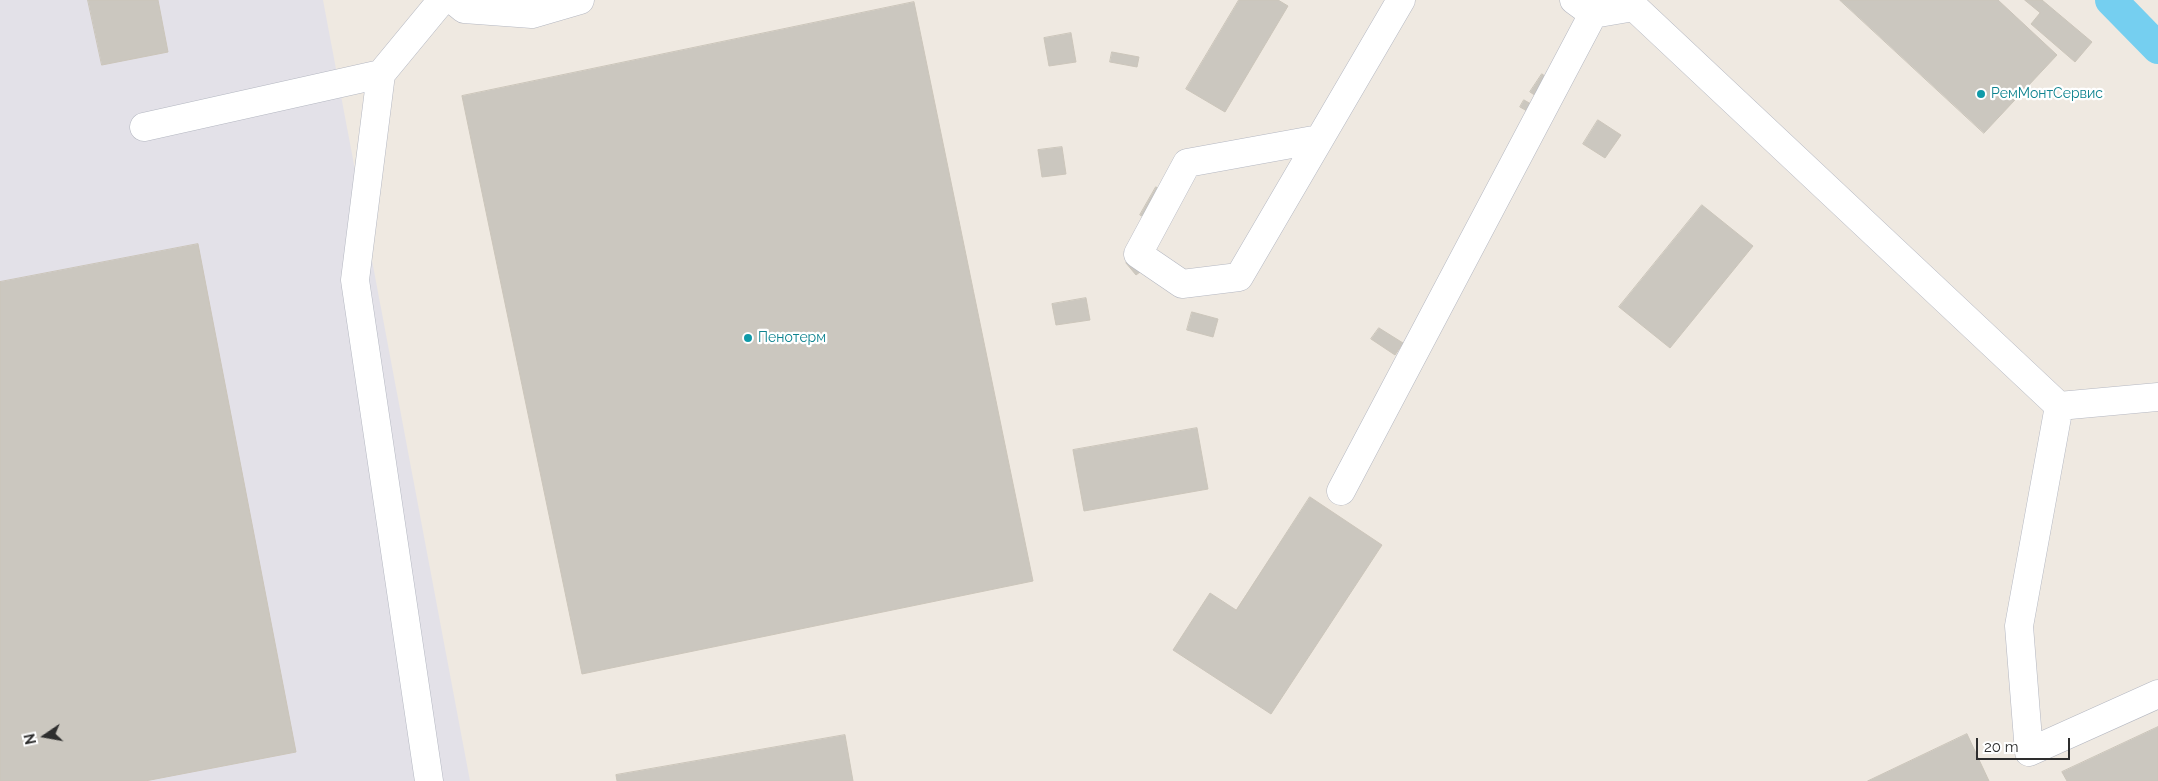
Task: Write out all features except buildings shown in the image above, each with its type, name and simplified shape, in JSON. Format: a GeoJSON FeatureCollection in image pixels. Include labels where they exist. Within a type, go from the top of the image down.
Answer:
{"type":"FeatureCollection","features":[{"type":"Feature","properties":{"kind":"street"},"geometry":{"type":"LineString","coordinates":[[429,781],[355,280],[381,74],[442,0]]}},
{"type":"Feature","properties":{"kind":"street"},"geometry":{"type":"LineString","coordinates":[[453,0],[464,9],[532,14],[580,0]]}},
{"type":"Feature","properties":{"kind":"street"},"geometry":{"type":"LineString","coordinates":[[1319,139],[1187,163],[1138,254],[1182,284],[1239,277],[1401,0]]}},
{"type":"Feature","properties":{"kind":"street"},"geometry":{"type":"LineString","coordinates":[[1341,491],[1583,7],[1634,7],[2059,406],[2158,397]]}},
{"type":"Feature","properties":{"kind":"street"},"geometry":{"type":"LineString","coordinates":[[144,127],[381,74]]}},
{"type":"Feature","properties":{"kind":"street"},"geometry":{"type":"LineString","coordinates":[[2059,406],[2019,626],[2029,752],[2158,694]]}},
{"type":"Feature","properties":{"kind":"shaded area"},"geometry":{"type":"Polygon","coordinates":[[[0,0],[323,0],[470,781],[0,781],[0,0]]]}},
{"type":"Feature","properties":{"kind":"waterway"},"geometry":{"type":"LineString","coordinates":[[2111,0],[2158,48]]}},
{"type":"Feature","properties":{"kind":"place","name":"РемМонтСервис"},"geometry":{"type":"Point","coordinates":[1981,94]}},
{"type":"Feature","properties":{"kind":"place","name":"Пенотерм"},"geometry":{"type":"Point","coordinates":[748,338]}}]}
